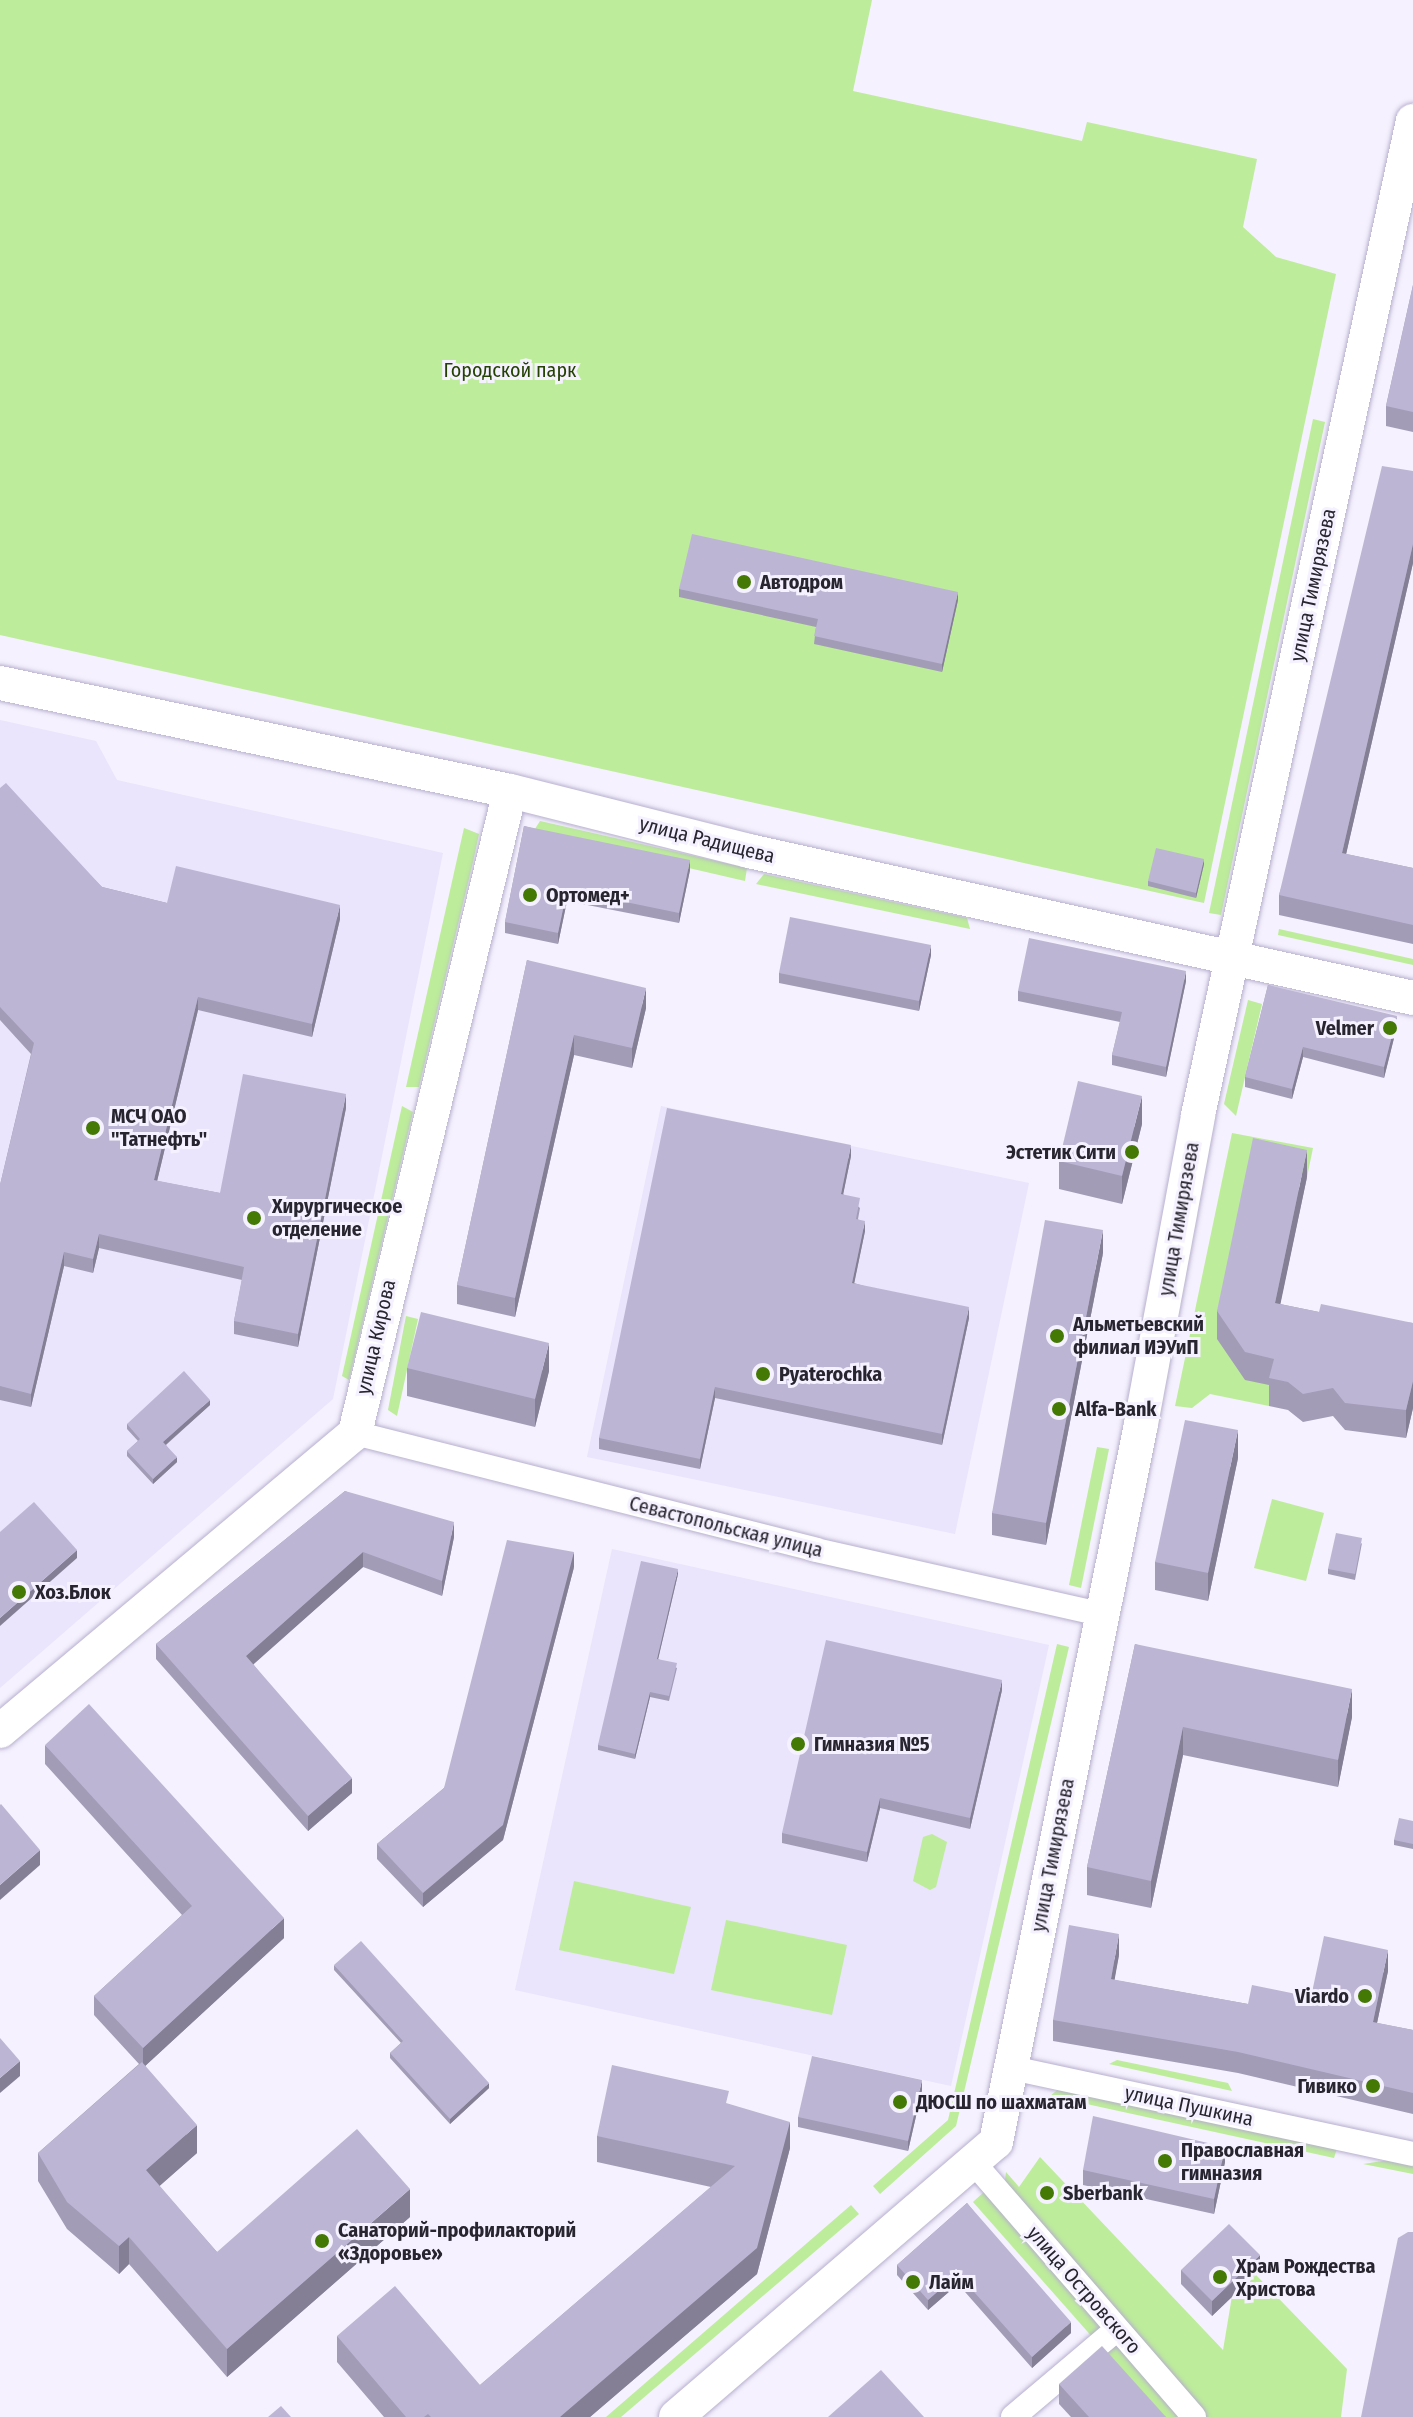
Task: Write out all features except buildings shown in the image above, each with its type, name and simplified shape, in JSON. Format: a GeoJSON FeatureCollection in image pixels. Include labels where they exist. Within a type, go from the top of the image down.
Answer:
{"type":"FeatureCollection","features":[{"type":"Feature","properties":{"kind":"street","name":"улица Тимирязева"},"geometry":{"type":"LineString","coordinates":[[676,2417],[996,2142],[1234,958],[1413,121]]}},
{"type":"Feature","properties":{"kind":"street","name":"улица Радищева"},"geometry":{"type":"LineString","coordinates":[[0,683],[510,791],[749,851],[1413,998]]}},
{"type":"Feature","properties":{"kind":"street","name":"улица Кирова"},"geometry":{"type":"LineString","coordinates":[[355,1433],[510,791]]}},
{"type":"Feature","properties":{"kind":"street","name":"Севастопольская улица"},"geometry":{"type":"LineString","coordinates":[[355,1433],[816,1550],[1100,1614]]}},
{"type":"Feature","properties":{"kind":"street"},"geometry":{"type":"LineString","coordinates":[[0,1731],[355,1433]]}},
{"type":"Feature","properties":{"kind":"street","name":"улица Пушкина"},"geometry":{"type":"LineString","coordinates":[[1012,2068],[1413,2154]]}},
{"type":"Feature","properties":{"kind":"street","name":"улица Островского"},"geometry":{"type":"LineString","coordinates":[[974,2163],[1194,2417]]}},
{"type":"Feature","properties":{"kind":"street"},"geometry":{"type":"LineString","coordinates":[[1013,2417],[1117,2329]]}},
{"type":"Feature","properties":{"kind":"shaded area"},"geometry":{"type":"Polygon","coordinates":[[[0,720],[96,741],[117,780],[443,853],[333,1399],[0,1688],[0,720]]]}},
{"type":"Feature","properties":{"kind":"shaded area"},"geometry":{"type":"Polygon","coordinates":[[[661,1106],[1029,1183],[955,1534],[587,1457],[661,1106]]]}},
{"type":"Feature","properties":{"kind":"shaded area","name":"Гимназия №5"},"geometry":{"type":"Polygon","coordinates":[[[612,1549],[1049,1645],[951,2086],[515,1990],[612,1549]]]}},
{"type":"Feature","properties":{"kind":"green space","name":"Городской парк"},"geometry":{"type":"Polygon","coordinates":[[[0,0],[872,0],[853,91],[1082,141],[1087,122],[1257,159],[1243,227],[1276,257],[1336,274],[1204,903],[0,635],[0,0]]]}},
{"type":"Feature","properties":{"kind":"green space"},"geometry":{"type":"Polygon","coordinates":[[[1313,419],[1325,422],[1221,915],[1209,913],[1313,419]]]}},
{"type":"Feature","properties":{"kind":"green space"},"geometry":{"type":"Polygon","coordinates":[[[540,821],[747,868],[745,881],[533,832],[540,821]]]}},
{"type":"Feature","properties":{"kind":"green space"},"geometry":{"type":"Polygon","coordinates":[[[464,828],[479,834],[473,862],[419,1087],[406,1087],[464,828]]]}},
{"type":"Feature","properties":{"kind":"green space"},"geometry":{"type":"Polygon","coordinates":[[[764,874],[967,918],[970,929],[756,884],[764,874]]]}},
{"type":"Feature","properties":{"kind":"green space"},"geometry":{"type":"Polygon","coordinates":[[[1279,929],[1413,959],[1413,965],[1278,935],[1279,929]]]}},
{"type":"Feature","properties":{"kind":"green space"},"geometry":{"type":"Polygon","coordinates":[[[1248,1000],[1262,1004],[1236,1116],[1224,1104],[1248,1000]]]}},
{"type":"Feature","properties":{"kind":"green space"},"geometry":{"type":"Polygon","coordinates":[[[402,1106],[413,1112],[349,1380],[342,1376],[402,1106]]]}},
{"type":"Feature","properties":{"kind":"green space"},"geometry":{"type":"Polygon","coordinates":[[[1232,1133],[1313,1148],[1307,1177],[1254,1166],[1274,1386],[1269,1406],[1210,1394],[1192,1408],[1175,1406],[1232,1133]]]}},
{"type":"Feature","properties":{"kind":"green space"},"geometry":{"type":"Polygon","coordinates":[[[406,1316],[418,1319],[397,1416],[388,1410],[406,1316]]]}},
{"type":"Feature","properties":{"kind":"green space"},"geometry":{"type":"Polygon","coordinates":[[[1097,1447],[1109,1449],[1081,1588],[1069,1585],[1097,1447]]]}},
{"type":"Feature","properties":{"kind":"green space"},"geometry":{"type":"Polygon","coordinates":[[[1272,1499],[1324,1513],[1306,1581],[1254,1568],[1272,1499]]]}},
{"type":"Feature","properties":{"kind":"green space"},"geometry":{"type":"Polygon","coordinates":[[[1057,1644],[1069,1647],[956,2126],[880,2194],[873,2186],[948,2120],[1057,1644]]]}},
{"type":"Feature","properties":{"kind":"green space"},"geometry":{"type":"Polygon","coordinates":[[[932,1834],[947,1842],[936,1887],[930,1890],[913,1881],[923,1837],[932,1834]]]}},
{"type":"Feature","properties":{"kind":"green space"},"geometry":{"type":"Polygon","coordinates":[[[574,1881],[691,1907],[674,1974],[559,1950],[574,1881]]]}},
{"type":"Feature","properties":{"kind":"green space"},"geometry":{"type":"Polygon","coordinates":[[[726,1920],[847,1945],[832,2015],[711,1990],[726,1920]]]}},
{"type":"Feature","properties":{"kind":"green space"},"geometry":{"type":"Polygon","coordinates":[[[1117,2060],[1228,2083],[1232,2091],[1109,2064],[1117,2060]]]}},
{"type":"Feature","properties":{"kind":"green space"},"geometry":{"type":"Polygon","coordinates":[[[1061,2087],[1338,2145],[1334,2158],[1050,2096],[1061,2087]]]}},
{"type":"Feature","properties":{"kind":"green space"},"geometry":{"type":"Polygon","coordinates":[[[1040,2157],[1223,2350],[1232,2296],[1256,2275],[1347,2369],[1341,2417],[1199,2417],[1004,2188],[1006,2172],[1019,2187],[1040,2157]]]}},
{"type":"Feature","properties":{"kind":"green space"},"geometry":{"type":"Polygon","coordinates":[[[1389,2160],[1413,2165],[1413,2174],[1363,2164],[1389,2160]]]}},
{"type":"Feature","properties":{"kind":"green space"},"geometry":{"type":"Polygon","coordinates":[[[985,2191],[1105,2329],[1094,2339],[973,2202],[985,2191]]]}},
{"type":"Feature","properties":{"kind":"green space"},"geometry":{"type":"Polygon","coordinates":[[[851,2205],[859,2214],[621,2417],[606,2417],[851,2205]]]}},
{"type":"Feature","properties":{"kind":"green space"},"geometry":{"type":"Polygon","coordinates":[[[1116,2342],[1182,2417],[1159,2417],[1103,2354],[1116,2342]]]}},
{"type":"Feature","properties":{"kind":"place","name":"Автодром"},"geometry":{"type":"Point","coordinates":[744,582]}},
{"type":"Feature","properties":{"kind":"place","name":"Ортомед+"},"geometry":{"type":"Point","coordinates":[530,895]}},
{"type":"Feature","properties":{"kind":"place","name":"Velmer"},"geometry":{"type":"Point","coordinates":[1390,1028]}},
{"type":"Feature","properties":{"kind":"place","name":"МСЧ ОАО \"Татнефть\""},"geometry":{"type":"Point","coordinates":[93,1128]}},
{"type":"Feature","properties":{"kind":"place","name":"Эстетик Сити"},"geometry":{"type":"Point","coordinates":[1132,1152]}},
{"type":"Feature","properties":{"kind":"place","name":"Хирургическое отделение"},"geometry":{"type":"Point","coordinates":[254,1218]}},
{"type":"Feature","properties":{"kind":"place","name":"Альметьевский филиал ИЭУиП"},"geometry":{"type":"Point","coordinates":[1057,1336]}},
{"type":"Feature","properties":{"kind":"place","name":"Pyaterochka"},"geometry":{"type":"Point","coordinates":[763,1374]}},
{"type":"Feature","properties":{"kind":"place","name":"Alfa-Bank"},"geometry":{"type":"Point","coordinates":[1059,1409]}},
{"type":"Feature","properties":{"kind":"place","name":"Хоз.Блок"},"geometry":{"type":"Point","coordinates":[19,1592]}},
{"type":"Feature","properties":{"kind":"place","name":"Гимназия №5"},"geometry":{"type":"Point","coordinates":[798,1744]}},
{"type":"Feature","properties":{"kind":"place","name":"Viardo"},"geometry":{"type":"Point","coordinates":[1365,1996]}},
{"type":"Feature","properties":{"kind":"place","name":"Гивико"},"geometry":{"type":"Point","coordinates":[1373,2086]}},
{"type":"Feature","properties":{"kind":"place","name":"ДЮСШ по шахматам"},"geometry":{"type":"Point","coordinates":[900,2102]}},
{"type":"Feature","properties":{"kind":"place","name":"Православная гимназия"},"geometry":{"type":"Point","coordinates":[1165,2161]}},
{"type":"Feature","properties":{"kind":"place","name":"Sberbank"},"geometry":{"type":"Point","coordinates":[1047,2193]}},
{"type":"Feature","properties":{"kind":"place","name":"Санаторий-профилакторий «Здоровье»"},"geometry":{"type":"Point","coordinates":[322,2241]}},
{"type":"Feature","properties":{"kind":"place","name":"Храм Рождества Христова"},"geometry":{"type":"Point","coordinates":[1220,2277]}},
{"type":"Feature","properties":{"kind":"place","name":"Лайм"},"geometry":{"type":"Point","coordinates":[913,2282]}}]}
